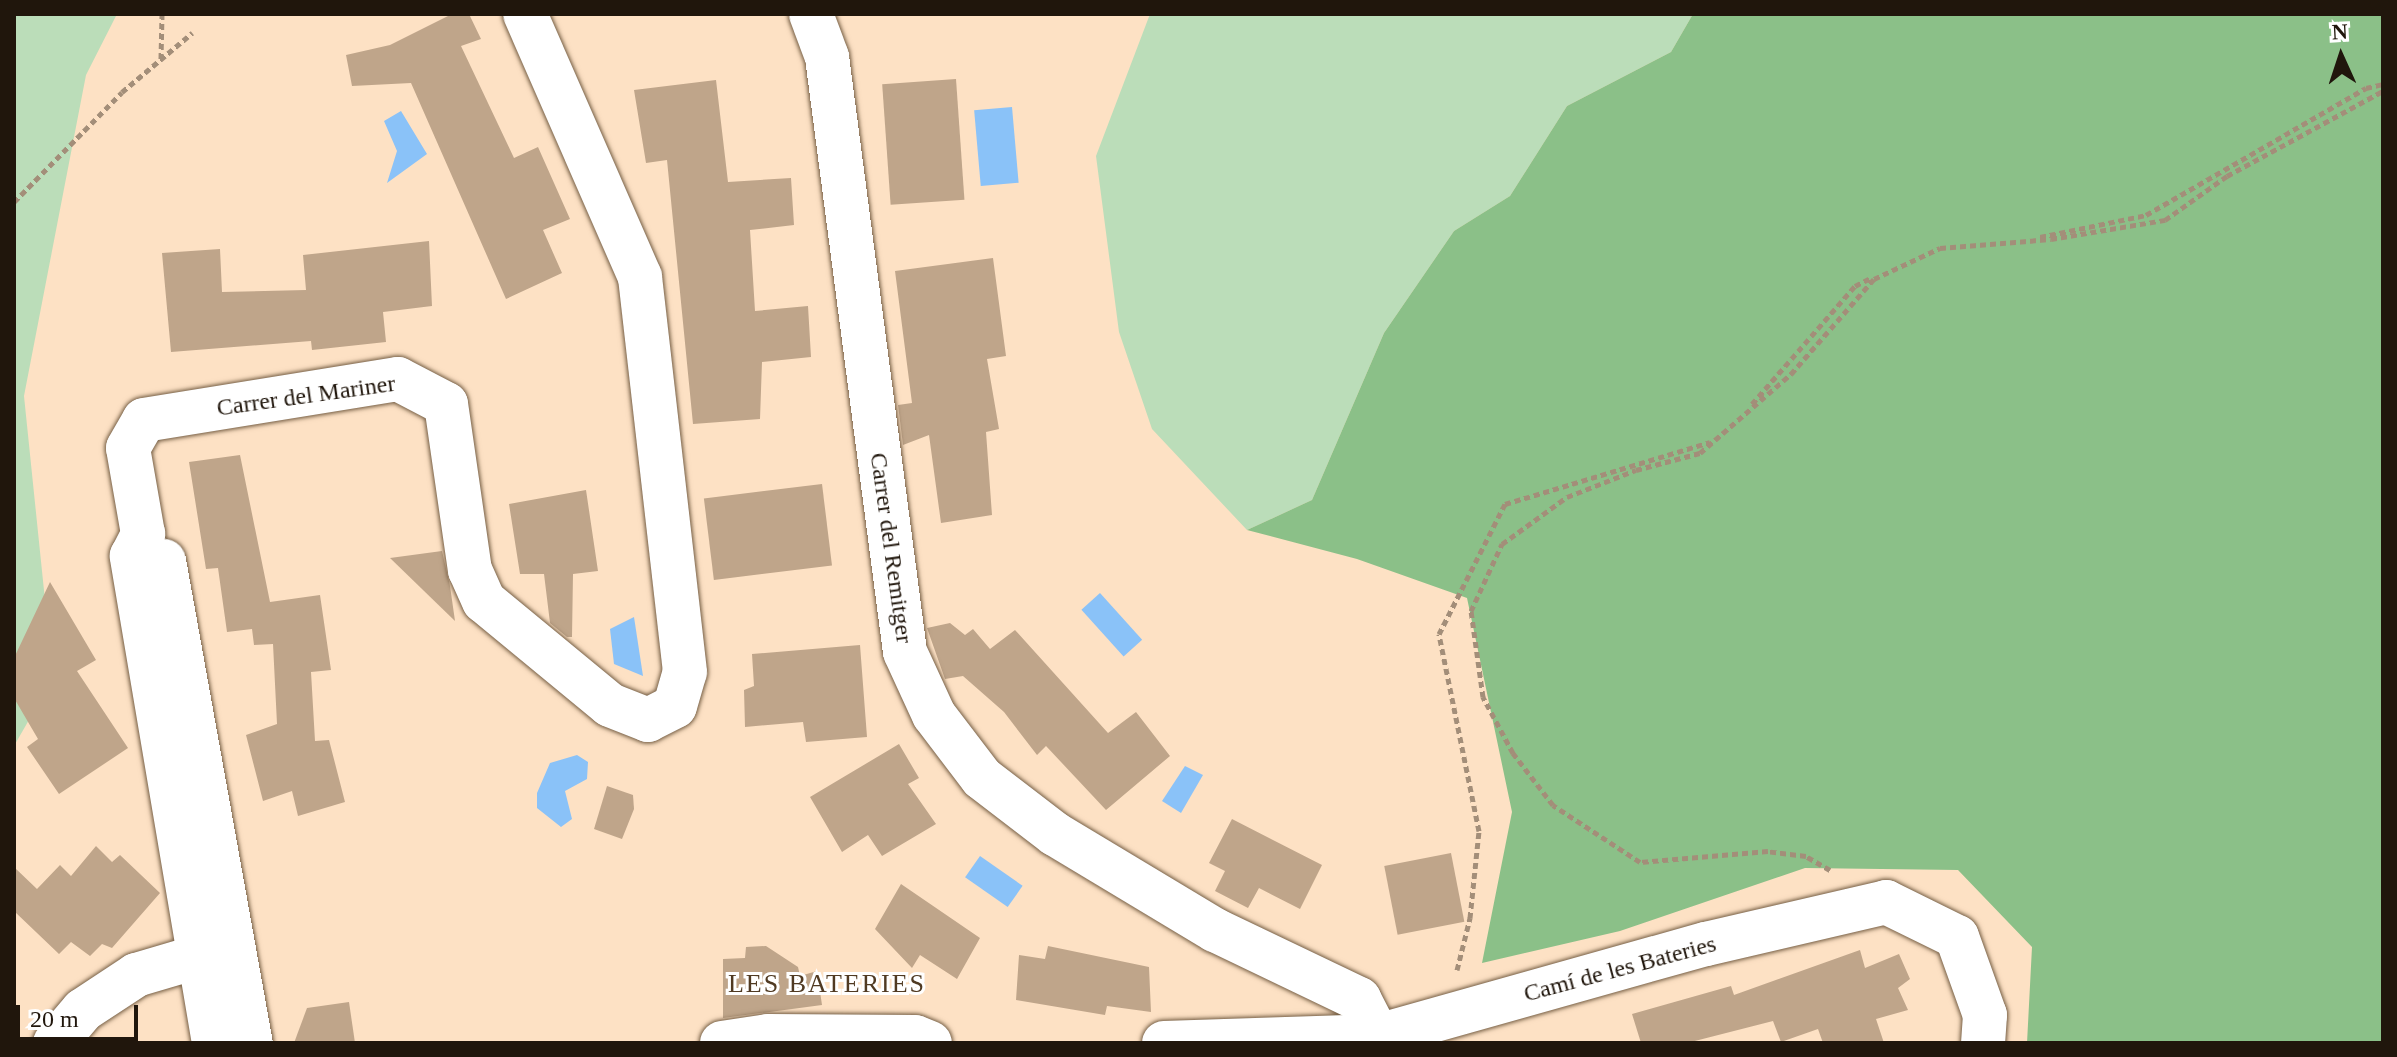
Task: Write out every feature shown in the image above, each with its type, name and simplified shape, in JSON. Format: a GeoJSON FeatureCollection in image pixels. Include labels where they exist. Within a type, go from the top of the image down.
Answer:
{"type":"FeatureCollection","features":[{"type":"Feature","properties":{"kind":"street","name":"Carrer del Mariner"},"geometry":{"type":"LineString","coordinates":[[214,1043],[132,556],[143,534],[128,448],[144,420],[398,379],[446,404],[470,570],[484,601],[610,705],[648,720],[675,706],[685,672],[640,277],[525,14]]}},
{"type":"Feature","properties":{"kind":"street","name":"Carrer del Remitger"},"geometry":{"type":"LineString","coordinates":[[811,14],[827,57],[905,652],[934,715],[982,778],[1055,834],[1215,930],[1359,999],[1378,1036]]}},
{"type":"Feature","properties":{"kind":"street","name":"Carrer del Mariner"},"geometry":{"type":"LineString","coordinates":[[143,534],[160,541],[251,1043]]}},
{"type":"Feature","properties":{"kind":"street","name":"Camí de les Bateries"},"geometry":{"type":"LineString","coordinates":[[1164,1043],[1378,1036],[1706,944],[1886,902]]}},
{"type":"Feature","properties":{"kind":"street"},"geometry":{"type":"LineString","coordinates":[[1886,902],[1957,937],[1985,1015],[1983,1043]]}},
{"type":"Feature","properties":{"kind":"street"},"geometry":{"type":"LineString","coordinates":[[55,1043],[83,1010],[136,975],[200,956]]}},
{"type":"Feature","properties":{"kind":"street"},"geometry":{"type":"LineString","coordinates":[[722,1043],[768,1036],[915,1037],[930,1043]]}},
{"type":"Feature","properties":{"kind":"path"},"geometry":{"type":"LineString","coordinates":[[161,59],[162,14]]}},
{"type":"Feature","properties":{"kind":"path"},"geometry":{"type":"LineString","coordinates":[[14,202],[161,59],[192,33]]}},
{"type":"Feature","properties":{"kind":"path"},"geometry":{"type":"LineString","coordinates":[[1445,1018],[1470,918],[1479,831],[1439,634],[1505,504],[1719,439],[1855,286],[1937,246],[2010,244],[2146,215],[2366,88],[2383,84]]}},
{"type":"Feature","properties":{"kind":"path"},"geometry":{"type":"LineString","coordinates":[[1886,902],[1806,856],[1768,851],[1640,862],[1553,805],[1513,753],[1483,697],[1471,611],[1502,544],[1567,497],[1700,453],[1791,374],[1874,279],[1940,248],[2051,239],[2165,220],[2227,176],[2383,91]]}},
{"type":"Feature","properties":{"kind":"green space"},"geometry":{"type":"Polygon","coordinates":[[[14,14],[117,14],[86,75],[24,396],[53,678],[14,746],[14,14]]]}},
{"type":"Feature","properties":{"kind":"green space"},"geometry":{"type":"Polygon","coordinates":[[[1150,14],[1693,14],[1671,52],[1567,106],[1510,196],[1454,231],[1384,333],[1312,500],[1247,530],[1152,429],[1119,332],[1096,156],[1150,14]]]}},
{"type":"Feature","properties":{"kind":"green space"},"geometry":{"type":"Polygon","coordinates":[[[1693,14],[2383,14],[2383,1043],[2027,1043],[2032,947],[1958,870],[1805,868],[1620,931],[1482,963],[1512,812],[1467,598],[1357,559],[1247,530],[1312,500],[1384,333],[1454,231],[1510,196],[1567,106],[1671,52],[1693,14]]]}},
{"type":"Feature","properties":{"kind":"water"},"geometry":{"type":"Polygon","coordinates":[[[1012,107],[1019,183],[981,186],[974,110],[1012,107]]]}},
{"type":"Feature","properties":{"kind":"water"},"geometry":{"type":"Polygon","coordinates":[[[401,111],[427,154],[387,183],[397,151],[384,121],[401,111]]]}},
{"type":"Feature","properties":{"kind":"water"},"geometry":{"type":"Polygon","coordinates":[[[1100,593],[1142,640],[1124,657],[1081,610],[1100,593]]]}},
{"type":"Feature","properties":{"kind":"water"},"geometry":{"type":"Polygon","coordinates":[[[634,617],[643,676],[614,664],[610,629],[634,617]]]}},
{"type":"Feature","properties":{"kind":"water"},"geometry":{"type":"Polygon","coordinates":[[[577,755],[588,762],[587,779],[565,791],[572,819],[561,827],[537,808],[537,793],[550,763],[577,755]]]}},
{"type":"Feature","properties":{"kind":"water"},"geometry":{"type":"Polygon","coordinates":[[[1185,766],[1203,775],[1181,813],[1162,801],[1185,766]]]}},
{"type":"Feature","properties":{"kind":"water"},"geometry":{"type":"Polygon","coordinates":[[[980,856],[1023,886],[1008,907],[965,877],[980,856]]]}},
{"type":"Feature","properties":{"kind":"building"},"geometry":{"type":"Polygon","coordinates":[[[452,14],[469,14],[481,39],[461,46],[514,158],[538,147],[570,219],[543,230],[562,273],[506,299],[411,83],[352,86],[346,55],[390,45],[452,14]]]}},
{"type":"Feature","properties":{"kind":"building"},"geometry":{"type":"Polygon","coordinates":[[[956,79],[964,200],[891,205],[882,84],[956,79]]]}},
{"type":"Feature","properties":{"kind":"building"},"geometry":{"type":"Polygon","coordinates":[[[716,80],[728,182],[791,178],[794,225],[750,230],[755,311],[808,306],[811,357],[762,362],[760,419],[693,424],[667,160],[646,163],[634,90],[716,80]]]}},
{"type":"Feature","properties":{"kind":"building"},"geometry":{"type":"Polygon","coordinates":[[[429,241],[432,306],[383,312],[386,342],[312,350],[311,341],[171,352],[162,253],[220,249],[222,292],[306,290],[303,255],[429,241]]]}},
{"type":"Feature","properties":{"kind":"building"},"geometry":{"type":"Polygon","coordinates":[[[993,258],[1006,356],[987,359],[999,429],[986,432],[992,515],[941,523],[929,435],[903,445],[898,405],[912,403],[895,271],[993,258]]]}},
{"type":"Feature","properties":{"kind":"building"},"geometry":{"type":"Polygon","coordinates":[[[240,455],[270,602],[320,595],[331,670],[311,672],[315,741],[329,740],[345,802],[298,816],[292,791],[263,801],[246,735],[277,724],[273,644],[254,645],[252,629],[227,632],[218,568],[206,569],[189,462],[240,455]]]}},
{"type":"Feature","properties":{"kind":"building"},"geometry":{"type":"Polygon","coordinates":[[[822,484],[832,565],[714,580],[704,499],[822,484]]]}},
{"type":"Feature","properties":{"kind":"building"},"geometry":{"type":"Polygon","coordinates":[[[586,490],[598,571],[573,574],[572,637],[567,637],[550,623],[544,574],[520,574],[509,504],[586,490]]]}},
{"type":"Feature","properties":{"kind":"building"},"geometry":{"type":"Polygon","coordinates":[[[442,551],[450,586],[455,621],[390,558],[442,551]]]}},
{"type":"Feature","properties":{"kind":"building"},"geometry":{"type":"Polygon","coordinates":[[[50,582],[96,660],[77,671],[128,748],[59,794],[27,747],[38,739],[14,698],[14,658],[50,582]]]}},
{"type":"Feature","properties":{"kind":"building"},"geometry":{"type":"Polygon","coordinates":[[[950,623],[965,635],[973,629],[990,649],[1015,630],[1108,733],[1136,712],[1170,756],[1106,810],[1046,746],[1037,755],[1004,712],[963,676],[945,679],[927,628],[950,623]]]}},
{"type":"Feature","properties":{"kind":"building"},"geometry":{"type":"Polygon","coordinates":[[[860,645],[867,737],[806,742],[803,722],[745,727],[744,690],[754,686],[752,654],[860,645]]]}},
{"type":"Feature","properties":{"kind":"building"},"geometry":{"type":"Polygon","coordinates":[[[899,744],[919,778],[908,784],[936,824],[882,856],[868,835],[842,852],[810,797],[899,744]]]}},
{"type":"Feature","properties":{"kind":"building"},"geometry":{"type":"Polygon","coordinates":[[[607,786],[633,795],[634,809],[622,839],[594,829],[607,786]]]}},
{"type":"Feature","properties":{"kind":"building"},"geometry":{"type":"Polygon","coordinates":[[[1232,819],[1322,865],[1300,909],[1259,888],[1248,908],[1215,891],[1225,871],[1209,863],[1232,819]]]}},
{"type":"Feature","properties":{"kind":"building"},"geometry":{"type":"Polygon","coordinates":[[[96,846],[112,862],[120,855],[160,893],[112,948],[102,944],[90,956],[71,942],[59,954],[14,911],[14,867],[37,889],[60,865],[71,876],[96,846]]]}},
{"type":"Feature","properties":{"kind":"building"},"geometry":{"type":"Polygon","coordinates":[[[1451,853],[1464,922],[1398,935],[1384,866],[1451,853]]]}},
{"type":"Feature","properties":{"kind":"building"},"geometry":{"type":"Polygon","coordinates":[[[901,884],[980,938],[957,979],[920,955],[912,968],[875,929],[901,884]]]}},
{"type":"Feature","properties":{"kind":"building"},"geometry":{"type":"Polygon","coordinates":[[[766,946],[798,967],[800,976],[817,971],[822,1005],[723,1018],[723,959],[745,958],[746,947],[766,946]]]}},
{"type":"Feature","properties":{"kind":"building"},"geometry":{"type":"Polygon","coordinates":[[[1048,946],[1149,967],[1151,1012],[1107,1006],[1105,1015],[1016,1000],[1019,955],[1045,959],[1048,946]]]}},
{"type":"Feature","properties":{"kind":"building"},"geometry":{"type":"Polygon","coordinates":[[[1860,950],[1865,968],[1899,954],[1910,979],[1898,988],[1908,1010],[1876,1019],[1884,1043],[1823,1043],[1818,1029],[1781,1042],[1773,1021],[1687,1043],[1641,1043],[1632,1014],[1731,986],[1734,995],[1860,950]]]}},
{"type":"Feature","properties":{"kind":"building"},"geometry":{"type":"Polygon","coordinates":[[[349,1002],[355,1043],[294,1043],[307,1008],[349,1002]]]}},
{"type":"Feature","properties":{"kind":"district","name":"LES BATERIES"},"geometry":{"type":"Point","coordinates":[827,984]}}]}
